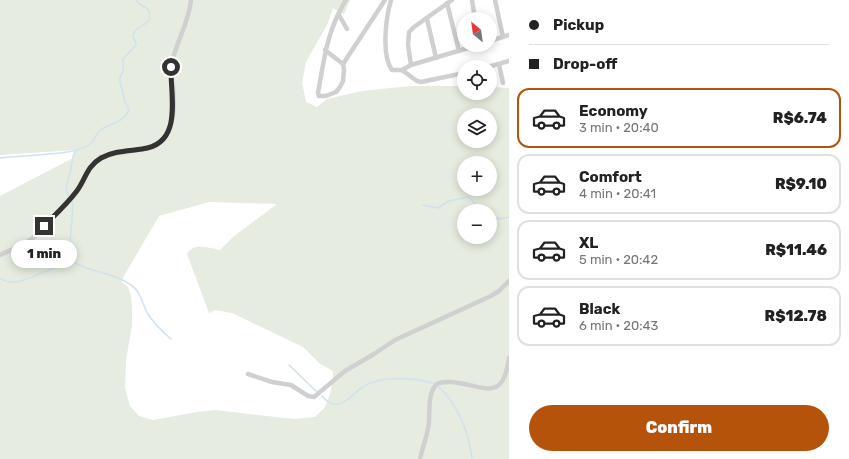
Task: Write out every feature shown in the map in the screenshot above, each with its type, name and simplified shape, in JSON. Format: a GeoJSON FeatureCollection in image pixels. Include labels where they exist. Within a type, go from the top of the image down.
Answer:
{"type":"FeatureCollection","features":[{"type":"Feature","properties":{"kind":"street"},"geometry":{"type":"LineString","coordinates":[[0,255],[26,243],[34,237],[75,193],[82,183],[87,171],[94,163],[107,155],[116,152],[152,147],[161,141],[172,122],[171,67],[188,16],[191,0]]}},
{"type":"Feature","properties":{"kind":"street"},"geometry":{"type":"LineString","coordinates":[[325,50],[343,64],[344,70],[343,81],[339,89],[323,97],[319,96],[318,93],[325,50],[329,35],[346,0]]}},
{"type":"Feature","properties":{"kind":"street"},"geometry":{"type":"LineString","coordinates":[[343,64],[385,0]]}},
{"type":"Feature","properties":{"kind":"street"},"geometry":{"type":"LineString","coordinates":[[391,0],[385,31],[388,57],[392,70],[402,70],[411,65],[457,52]]}},
{"type":"Feature","properties":{"kind":"street"},"geometry":{"type":"LineString","coordinates":[[411,65],[408,44],[409,32],[452,0]]}},
{"type":"Feature","properties":{"kind":"street"},"geometry":{"type":"LineString","coordinates":[[472,0],[474,12]]}},
{"type":"Feature","properties":{"kind":"street"},"geometry":{"type":"LineString","coordinates":[[495,0],[503,37]]}},
{"type":"Feature","properties":{"kind":"street"},"geometry":{"type":"LineString","coordinates":[[447,3],[457,43]]}},
{"type":"Feature","properties":{"kind":"street"},"geometry":{"type":"LineString","coordinates":[[339,15],[347,29]]}},
{"type":"Feature","properties":{"kind":"street"},"geometry":{"type":"LineString","coordinates":[[427,19],[436,58]]}},
{"type":"Feature","properties":{"kind":"street"},"geometry":{"type":"LineString","coordinates":[[497,39],[509,35]]}},
{"type":"Feature","properties":{"kind":"street"},"geometry":{"type":"LineString","coordinates":[[502,83],[499,64],[509,61]]}},
{"type":"Feature","properties":{"kind":"street"},"geometry":{"type":"LineString","coordinates":[[402,70],[416,81],[421,82],[457,74]]}},
{"type":"Feature","properties":{"kind":"street"},"geometry":{"type":"LineString","coordinates":[[248,374],[272,382],[292,385],[308,396],[314,397],[345,371],[395,340],[491,296],[499,291],[509,281]]}},
{"type":"Feature","properties":{"kind":"street"},"geometry":{"type":"LineString","coordinates":[[420,459],[428,429],[430,400],[434,388],[438,384],[446,382],[486,389],[495,387],[500,384],[505,377],[509,358]]}},
{"type":"Feature","properties":{"kind":"shaded area"},"geometry":{"type":"Polygon","coordinates":[[[0,0],[350,0],[344,14],[333,8],[327,25],[306,62],[302,83],[306,102],[317,107],[327,99],[362,91],[411,86],[457,86],[457,100],[497,100],[497,87],[509,88],[509,459],[0,459],[0,196],[73,158],[75,150],[0,155],[0,0]],[[209,202],[159,216],[121,281],[128,287],[132,307],[132,325],[126,360],[125,388],[130,406],[139,416],[153,420],[215,410],[294,419],[315,417],[325,407],[330,394],[333,371],[319,363],[303,347],[232,313],[215,310],[209,313],[187,254],[190,250],[197,247],[207,247],[220,250],[233,237],[277,204],[209,202]]]}},
{"type":"Feature","properties":{"kind":"waterway"},"geometry":{"type":"LineString","coordinates":[[0,158],[60,153],[82,149],[89,145],[98,133],[105,127],[124,118],[129,110],[125,102],[120,82],[120,77],[123,72],[123,59],[136,45],[133,37],[135,32],[150,18],[148,9],[136,0]]}},
{"type":"Feature","properties":{"kind":"waterway"},"geometry":{"type":"LineString","coordinates":[[69,197],[66,186],[76,150]]}},
{"type":"Feature","properties":{"kind":"waterway"},"geometry":{"type":"LineString","coordinates":[[423,205],[438,208],[449,201],[468,197],[475,204]]}},
{"type":"Feature","properties":{"kind":"waterway"},"geometry":{"type":"LineString","coordinates":[[0,278],[11,282],[22,281],[56,268],[67,261],[71,231],[72,201]]}},
{"type":"Feature","properties":{"kind":"waterway"},"geometry":{"type":"LineString","coordinates":[[497,219],[509,217]]}},
{"type":"Feature","properties":{"kind":"waterway"},"geometry":{"type":"LineString","coordinates":[[69,259],[76,264],[124,280],[137,291],[150,318],[171,339]]}},
{"type":"Feature","properties":{"kind":"waterway"},"geometry":{"type":"LineString","coordinates":[[289,365],[316,391]]}},
{"type":"Feature","properties":{"kind":"waterway"},"geometry":{"type":"LineString","coordinates":[[322,396],[329,402],[335,404],[342,403],[370,383],[387,379],[407,379],[433,383]]}},
{"type":"Feature","properties":{"kind":"waterway"},"geometry":{"type":"LineString","coordinates":[[439,387],[452,402],[462,420],[472,459]]}},
{"type":"Feature","properties":{"kind":"route"},"geometry":{"type":"LineString","coordinates":[[44,226],[79,188],[89,167],[94,163],[107,155],[116,152],[148,148],[157,145],[161,141],[170,128],[172,122],[173,88],[171,67]]}}]}
